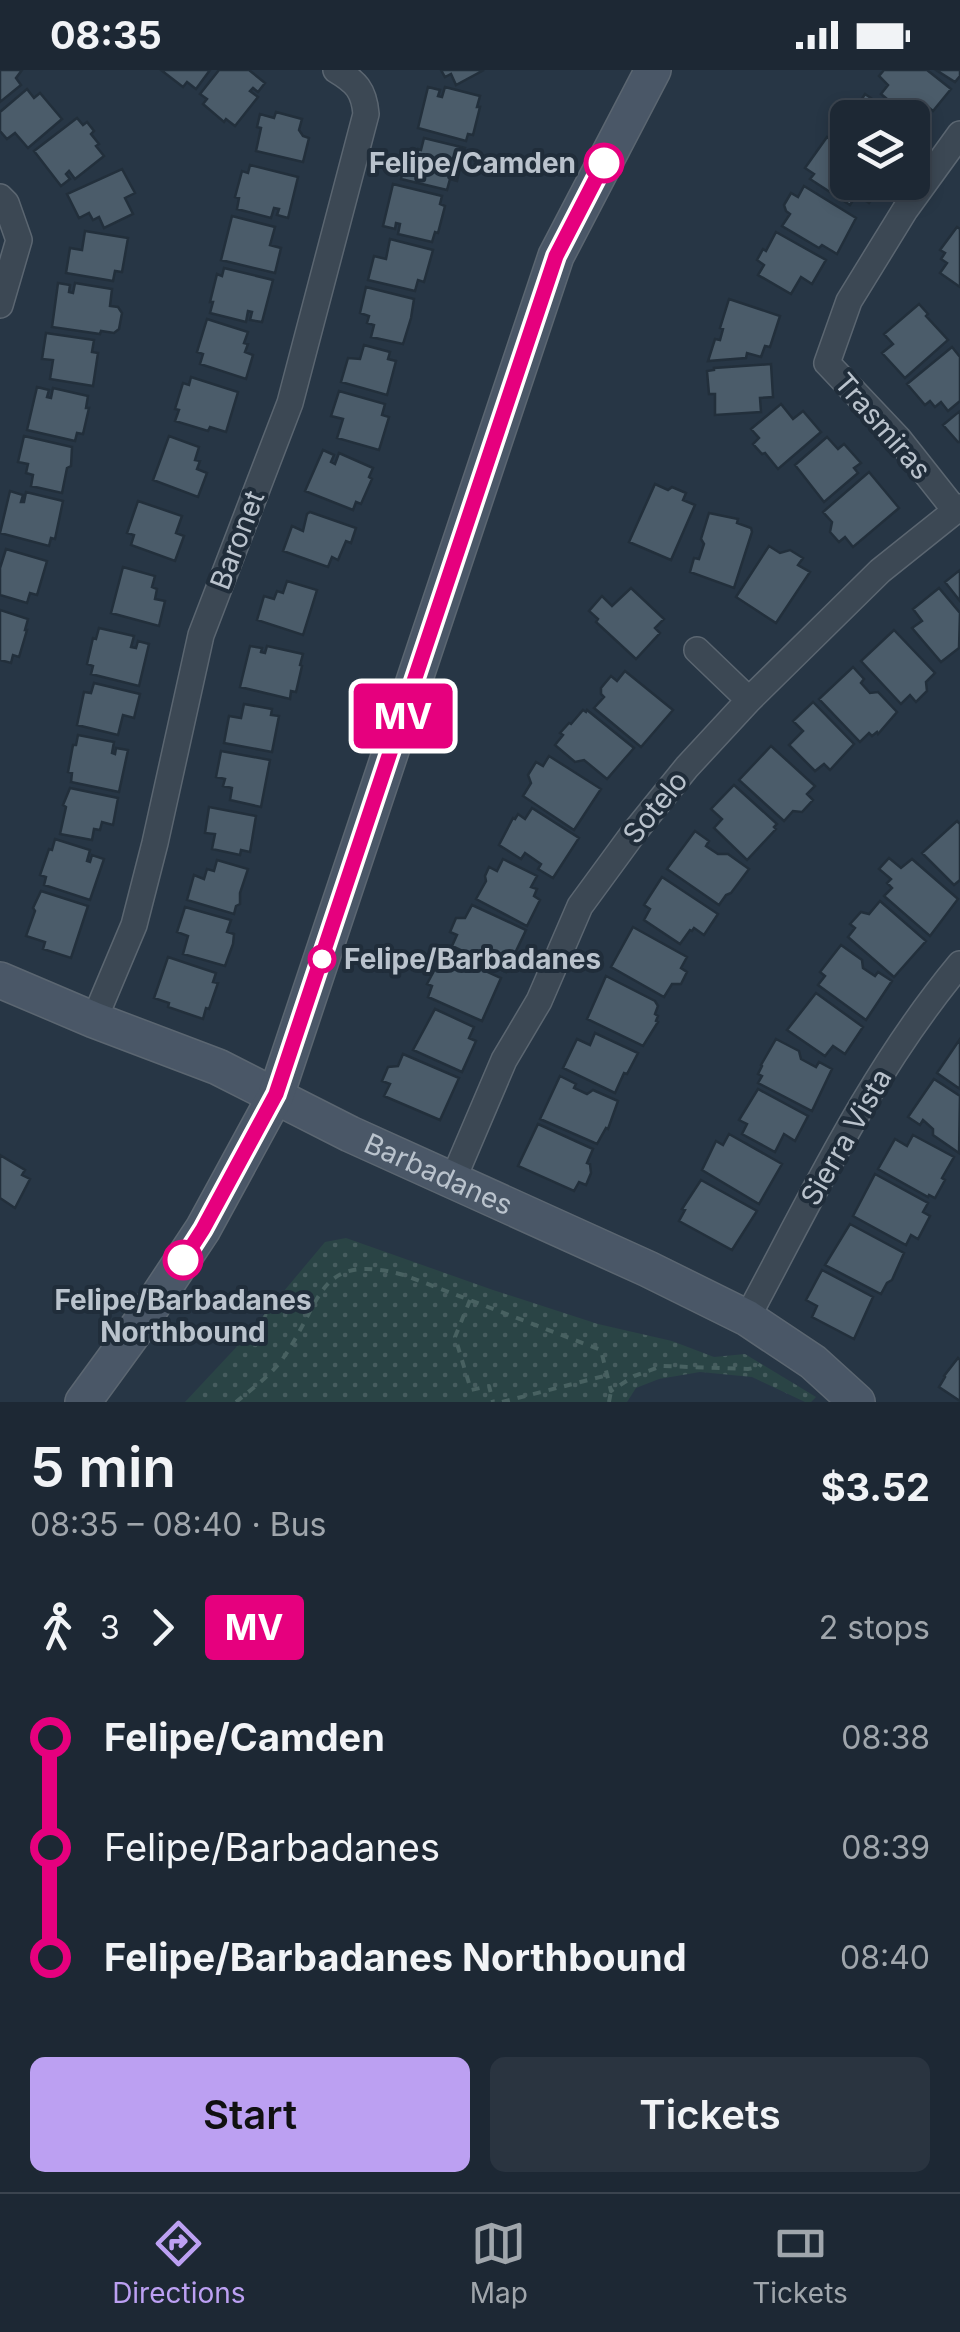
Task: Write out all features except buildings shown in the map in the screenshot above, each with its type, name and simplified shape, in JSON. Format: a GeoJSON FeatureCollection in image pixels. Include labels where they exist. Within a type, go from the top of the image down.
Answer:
{"type":"FeatureCollection","features":[{"type":"Feature","properties":{"kind":"main road"},"geometry":{"type":"LineString","coordinates":[[84,1402],[203,1229],[276,1094],[556,256],[653,70]]}},
{"type":"Feature","properties":{"kind":"main road","name":"Barbadanes"},"geometry":{"type":"LineString","coordinates":[[0,980],[218,1067],[452,1182],[648,1269],[747,1318],[814,1362],[857,1402]]}},
{"type":"Feature","properties":{"kind":"street","name":"Baronet"},"geometry":{"type":"LineString","coordinates":[[94,1020],[134,925],[201,635],[290,403],[366,114],[364,97],[351,79],[336,70]]}},
{"type":"Feature","properties":{"kind":"street","name":"Trasmiras"},"geometry":{"type":"LineString","coordinates":[[958,509],[827,363],[848,301],[905,210],[960,134]]}},
{"type":"Feature","properties":{"kind":"street"},"geometry":{"type":"LineString","coordinates":[[0,197],[6,203],[18,240],[0,305]]}},
{"type":"Feature","properties":{"kind":"street","name":"Sotelo"},"geometry":{"type":"LineString","coordinates":[[452,1182],[504,1060],[540,1001],[580,906],[632,835],[687,766],[748,700],[880,570],[958,509]]}},
{"type":"Feature","properties":{"kind":"street"},"geometry":{"type":"LineString","coordinates":[[697,650],[748,700]]}},
{"type":"Feature","properties":{"kind":"street","name":"Sierra Vista"},"geometry":{"type":"LineString","coordinates":[[747,1318],[785,1242],[881,1073],[960,964]]}},
{"type":"Feature","properties":{"kind":"path"},"geometry":{"type":"LineString","coordinates":[[236,1402],[275,1369],[326,1284],[357,1268],[404,1274],[602,1350],[611,1391],[608,1402]]}},
{"type":"Feature","properties":{"kind":"path"},"geometry":{"type":"LineString","coordinates":[[470,1300],[455,1337],[472,1390],[489,1386],[494,1402]]}},
{"type":"Feature","properties":{"kind":"path"},"geometry":{"type":"LineString","coordinates":[[611,1391],[634,1376],[662,1366],[759,1367]]}},
{"type":"Feature","properties":{"kind":"path"},"geometry":{"type":"LineString","coordinates":[[502,1402],[608,1375]]}},
{"type":"Feature","properties":{"kind":"green space"},"geometry":{"type":"Polygon","coordinates":[[[346,1238],[598,1324],[672,1341],[714,1357],[745,1354],[816,1397],[805,1402],[752,1377],[700,1372],[659,1379],[636,1388],[627,1402],[185,1402],[325,1242],[346,1238]]]}},
{"type":"Feature","properties":{"kind":"bus line","name":"MV"},"geometry":{"type":"LineString","coordinates":[[183,1260],[276,1094],[556,256],[604,163]]}},
{"type":"Feature","properties":{"kind":"place","name":"Felipe/Camden"},"geometry":{"type":"Point","coordinates":[604,163]}},
{"type":"Feature","properties":{"kind":"place","name":"Felipe/Barbadanes"},"geometry":{"type":"Point","coordinates":[322,959]}},
{"type":"Feature","properties":{"kind":"place","name":"Felipe/Barbadanes Northbound"},"geometry":{"type":"Point","coordinates":[183,1260]}}]}
